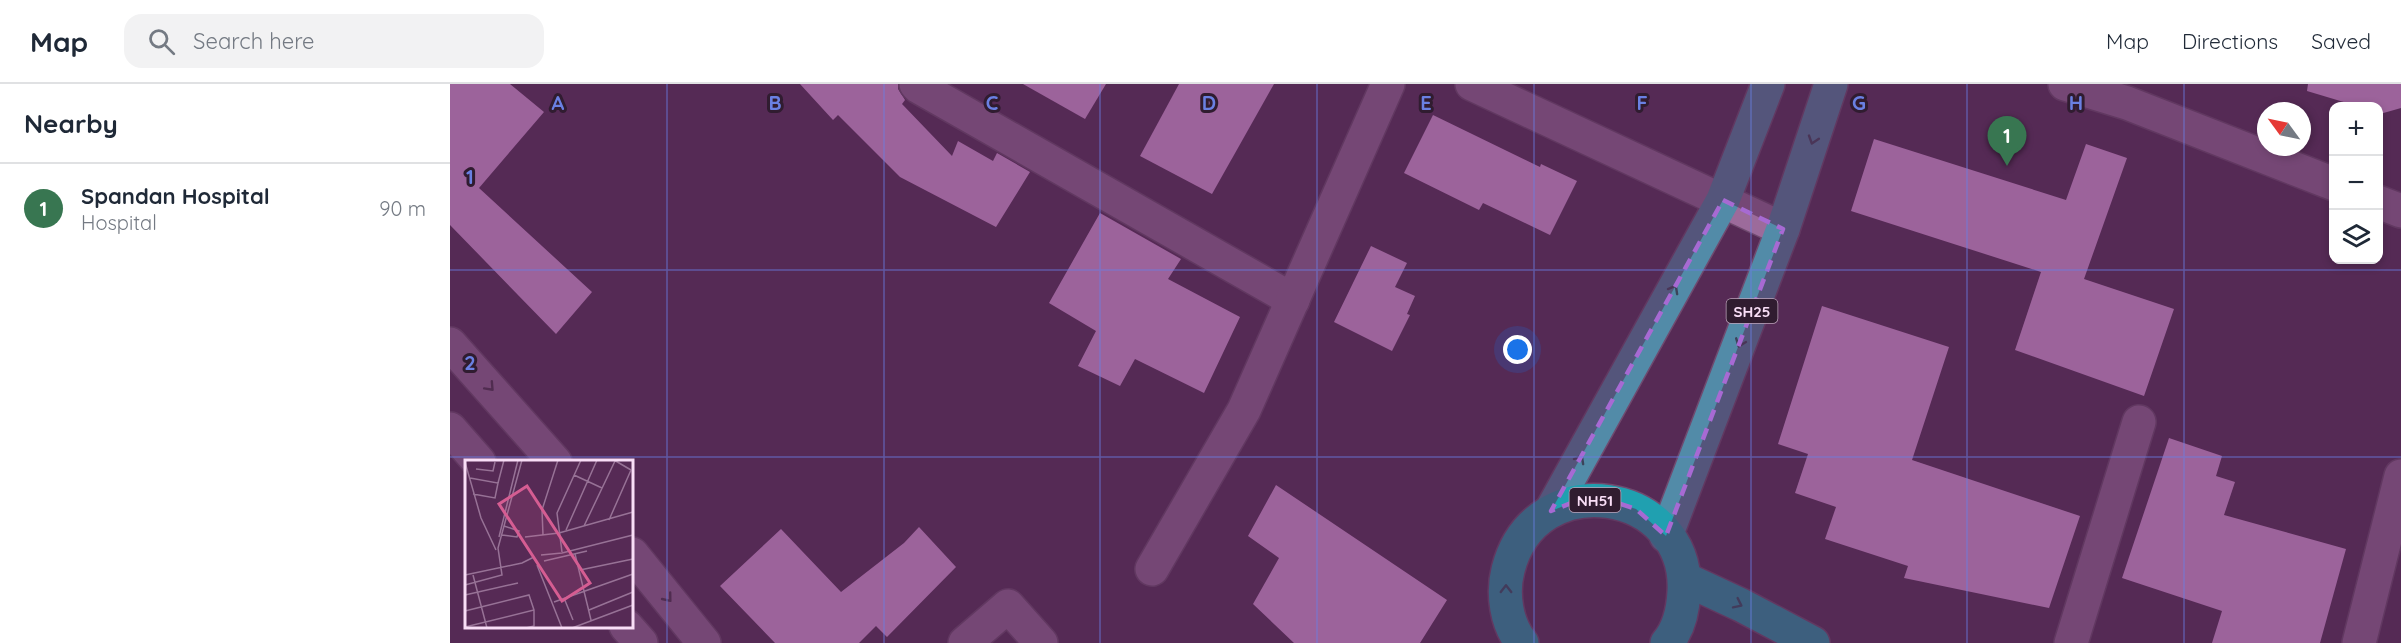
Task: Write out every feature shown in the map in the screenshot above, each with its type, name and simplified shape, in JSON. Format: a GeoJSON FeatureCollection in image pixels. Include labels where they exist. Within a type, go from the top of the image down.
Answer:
{"type":"FeatureCollection","features":[{"type":"Feature","properties":{"kind":"highway","name":"NH51"},"geometry":{"type":"LineString","coordinates":[[1519,641],[1507,611],[1505,582],[1512,553],[1528,528],[1551,511],[1579,500],[1608,500],[1636,508],[1660,526],[1676,550],[1685,579],[1683,609],[1667,643]]}},
{"type":"Feature","properties":{"kind":"highway"},"geometry":{"type":"LineString","coordinates":[[1685,579],[1813,643]]}},
{"type":"Feature","properties":{"kind":"main road"},"geometry":{"type":"LineString","coordinates":[[1551,511],[1724,200],[1768,84]]}},
{"type":"Feature","properties":{"kind":"main road","name":"SH25"},"geometry":{"type":"LineString","coordinates":[[1666,536],[1783,229],[1831,84]]}},
{"type":"Feature","properties":{"kind":"street"},"geometry":{"type":"LineString","coordinates":[[916,84],[1293,300]]}},
{"type":"Feature","properties":{"kind":"street"},"geometry":{"type":"LineString","coordinates":[[1152,569],[1244,410],[1388,84]]}},
{"type":"Feature","properties":{"kind":"street"},"geometry":{"type":"LineString","coordinates":[[1472,84],[1783,229]]}},
{"type":"Feature","properties":{"kind":"street"},"geometry":{"type":"LineString","coordinates":[[2065,84],[2131,93],[2329,182]]}},
{"type":"Feature","properties":{"kind":"street"},"geometry":{"type":"LineString","coordinates":[[2383,204],[2401,211]]}},
{"type":"Feature","properties":{"kind":"street"},"geometry":{"type":"LineString","coordinates":[[450,344],[553,460]]}},
{"type":"Feature","properties":{"kind":"street"},"geometry":{"type":"LineString","coordinates":[[2071,643],[2139,422]]}},
{"type":"Feature","properties":{"kind":"street"},"geometry":{"type":"LineString","coordinates":[[450,429],[477,460]]}},
{"type":"Feature","properties":{"kind":"street"},"geometry":{"type":"LineString","coordinates":[[2359,643],[2388,584],[2401,476]]}},
{"type":"Feature","properties":{"kind":"street"},"geometry":{"type":"LineString","coordinates":[[633,555],[704,643]]}},
{"type":"Feature","properties":{"kind":"street"},"geometry":{"type":"LineString","coordinates":[[965,643],[1008,606],[1041,643]]}},
{"type":"Feature","properties":{"kind":"street"},"geometry":{"type":"LineString","coordinates":[[627,628],[640,643]]}},
{"type":"Feature","properties":{"kind":"highlighted area"},"geometry":{"type":"Polygon","coordinates":[[[1723,200],[1783,229],[1666,536],[1636,509],[1608,500],[1579,500],[1551,511],[1723,200]]]}},
{"type":"Feature","properties":{"kind":"building"},"geometry":{"type":"Polygon","coordinates":[[[450,84],[510,84],[544,112],[479,188],[592,292],[556,334],[450,225],[450,84]]]}},
{"type":"Feature","properties":{"kind":"building"},"geometry":{"type":"Polygon","coordinates":[[[800,84],[898,84],[898,89],[905,100],[902,104],[952,156],[958,141],[993,161],[997,153],[1030,172],[996,227],[900,177],[838,115],[833,120],[800,84]]]}},
{"type":"Feature","properties":{"kind":"building"},"geometry":{"type":"Polygon","coordinates":[[[1023,84],[1106,84],[1085,119],[1023,84]]]}},
{"type":"Feature","properties":{"kind":"building"},"geometry":{"type":"Polygon","coordinates":[[[1179,84],[1274,84],[1212,194],[1140,156],[1179,84]]]}},
{"type":"Feature","properties":{"kind":"building"},"geometry":{"type":"Polygon","coordinates":[[[2308,84],[2401,84],[2401,108],[2383,113],[2383,102],[2344,102],[2307,91],[2308,84]]]}},
{"type":"Feature","properties":{"kind":"building"},"geometry":{"type":"Polygon","coordinates":[[[1433,115],[1540,167],[1541,164],[1577,181],[1550,235],[1483,203],[1479,210],[1404,173],[1433,115]]]}},
{"type":"Feature","properties":{"kind":"building"},"geometry":{"type":"Polygon","coordinates":[[[1874,139],[2066,200],[2086,144],[2127,158],[2084,279],[2174,309],[2144,396],[2015,350],[2041,272],[1851,211],[1874,139]]]}},
{"type":"Feature","properties":{"kind":"building"},"geometry":{"type":"Polygon","coordinates":[[[1100,213],[1181,259],[1168,279],[1240,317],[1204,393],[1135,359],[1120,386],[1078,366],[1096,331],[1049,303],[1100,213]]]}},
{"type":"Feature","properties":{"kind":"building"},"geometry":{"type":"Polygon","coordinates":[[[1371,246],[1407,263],[1395,287],[1415,296],[1407,314],[1410,315],[1392,351],[1334,322],[1371,246]]]}},
{"type":"Feature","properties":{"kind":"building"},"geometry":{"type":"Polygon","coordinates":[[[1822,306],[1949,347],[1912,460],[2080,516],[2049,608],[1904,578],[1908,566],[1825,539],[1836,507],[1795,493],[1808,454],[1778,444],[1822,306]]]}},
{"type":"Feature","properties":{"kind":"building"},"geometry":{"type":"Polygon","coordinates":[[[2169,438],[2222,456],[2216,476],[2235,482],[2224,515],[2346,549],[2320,643],[2212,643],[2222,611],[2122,578],[2169,438]]]}},
{"type":"Feature","properties":{"kind":"building"},"geometry":{"type":"Polygon","coordinates":[[[1276,485],[1447,600],[1420,643],[1294,643],[1253,604],[1279,558],[1248,536],[1276,485]]]}},
{"type":"Feature","properties":{"kind":"building"},"geometry":{"type":"Polygon","coordinates":[[[919,527],[956,567],[887,637],[876,626],[859,643],[775,643],[720,586],[781,529],[841,592],[904,543],[919,527]]]}},
{"type":"Feature","properties":{"kind":"place","name":"Spandan Hospital"},"geometry":{"type":"Point","coordinates":[2007,166]}}]}
